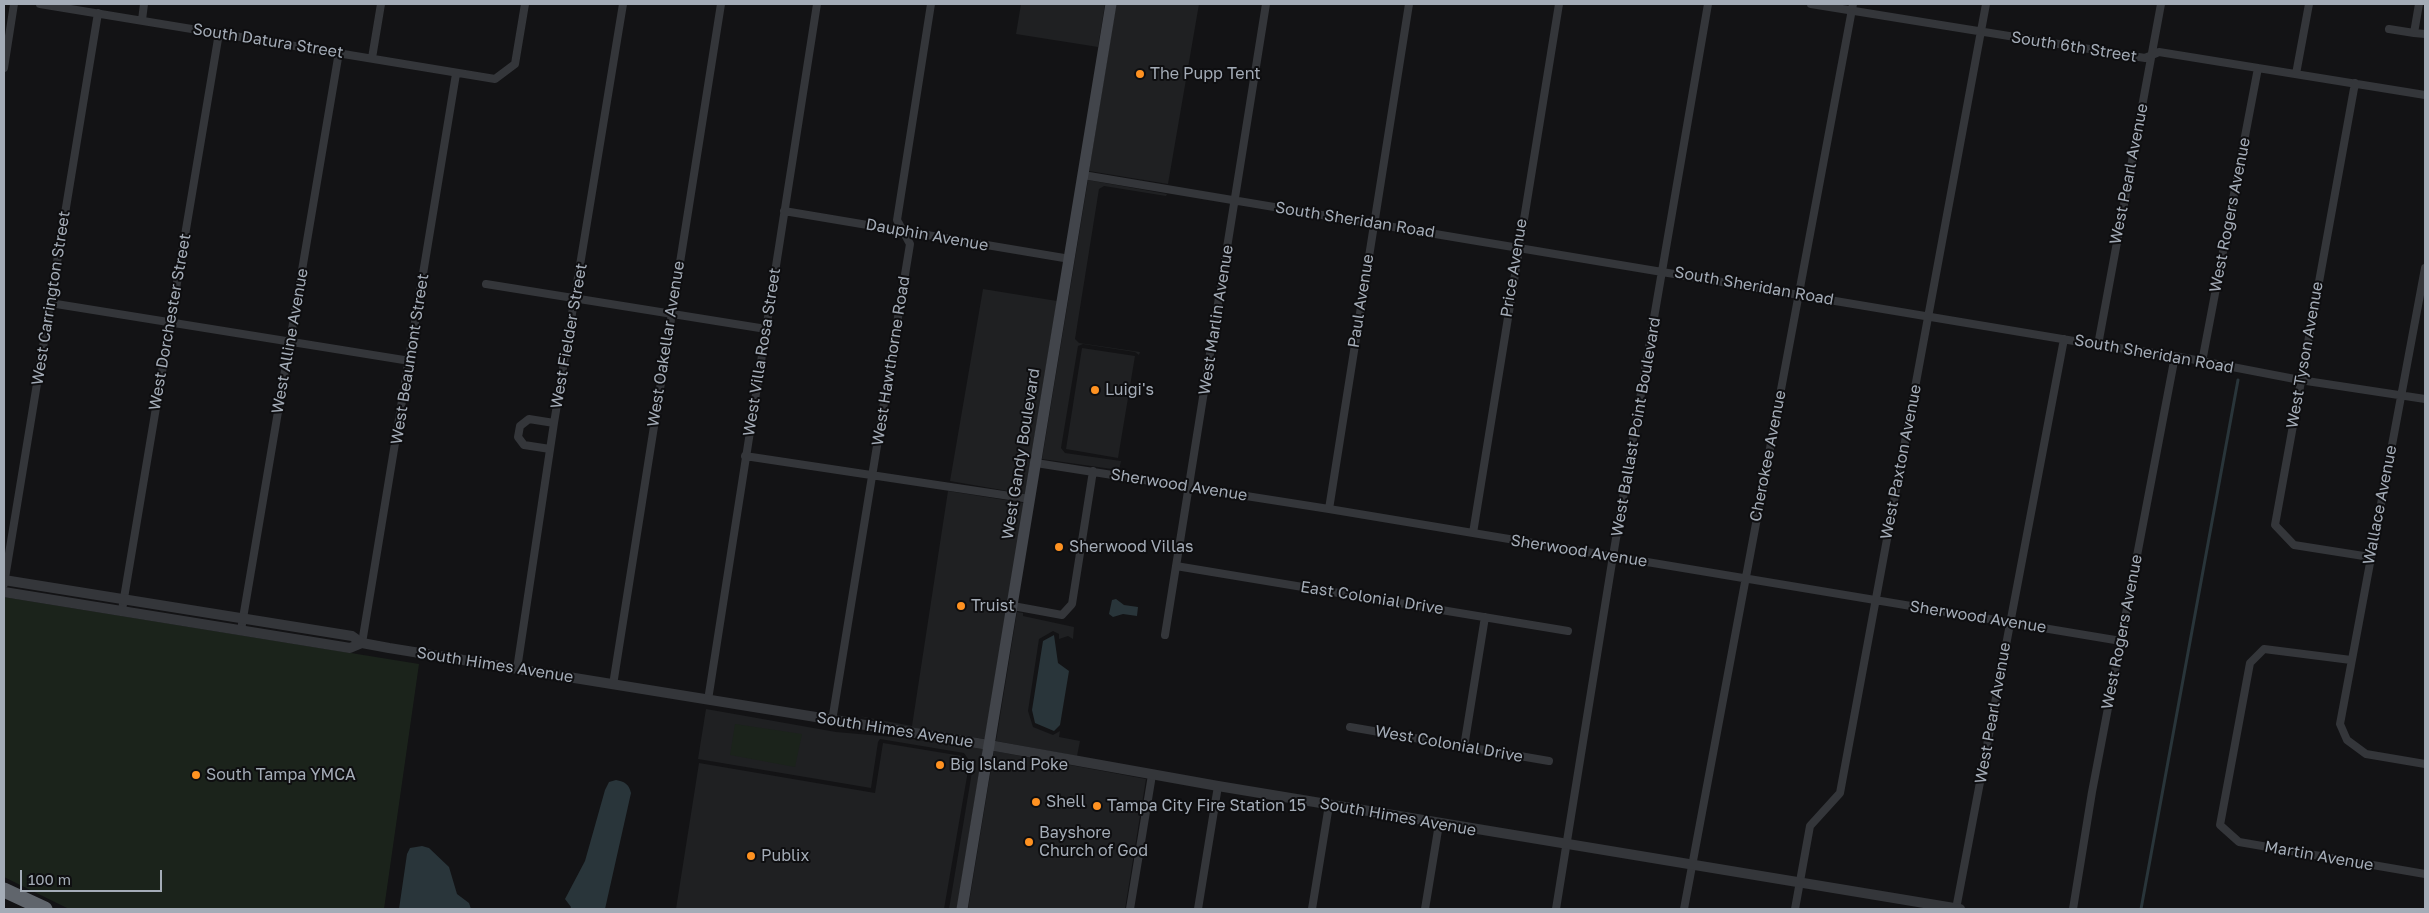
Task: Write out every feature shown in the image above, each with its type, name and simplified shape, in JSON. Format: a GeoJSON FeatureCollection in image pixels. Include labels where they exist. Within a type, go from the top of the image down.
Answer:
{"type":"FeatureCollection","features":[{"type":"Feature","properties":{"kind":"highway"},"geometry":{"type":"LineString","coordinates":[[4,892],[26,909]]}},
{"type":"Feature","properties":{"kind":"highway"},"geometry":{"type":"LineString","coordinates":[[4,892],[32,909]]}},
{"type":"Feature","properties":{"kind":"highway"},"geometry":{"type":"LineString","coordinates":[[4,892],[45,909]]}},
{"type":"Feature","properties":{"kind":"main road","name":"West Gandy Boulevard"},"geometry":{"type":"LineString","coordinates":[[962,909],[1070,259],[1110,4]]}},
{"type":"Feature","properties":{"kind":"street"},"geometry":{"type":"LineString","coordinates":[[4,68],[14,4]]}},
{"type":"Feature","properties":{"kind":"street","name":"South Datura Street"},"geometry":{"type":"LineString","coordinates":[[40,4],[495,79],[515,64],[525,4]]}},
{"type":"Feature","properties":{"kind":"street"},"geometry":{"type":"LineString","coordinates":[[142,20],[144,4]]}},
{"type":"Feature","properties":{"kind":"street"},"geometry":{"type":"LineString","coordinates":[[372,58],[381,4]]}},
{"type":"Feature","properties":{"kind":"street","name":"West Fielder Street"},"geometry":{"type":"LineString","coordinates":[[517,669],[554,423],[623,4]]}},
{"type":"Feature","properties":{"kind":"street","name":"West Oakellar Avenue"},"geometry":{"type":"LineString","coordinates":[[613,685],[721,4]]}},
{"type":"Feature","properties":{"kind":"street","name":"West Villa Rosa Street"},"geometry":{"type":"LineString","coordinates":[[708,700],[817,4]]}},
{"type":"Feature","properties":{"kind":"street","name":"West Hawthorne Road"},"geometry":{"type":"LineString","coordinates":[[832,721],[910,244],[897,220],[931,4]]}},
{"type":"Feature","properties":{"kind":"street","name":"West Marlin Avenue"},"geometry":{"type":"LineString","coordinates":[[1165,635],[1266,4]]}},
{"type":"Feature","properties":{"kind":"street","name":"Paul Avenue"},"geometry":{"type":"LineString","coordinates":[[1329,509],[1409,4]]}},
{"type":"Feature","properties":{"kind":"street","name":"Price Avenue"},"geometry":{"type":"LineString","coordinates":[[1473,533],[1559,4]]}},
{"type":"Feature","properties":{"kind":"street","name":"West Ballast Point Boulevard"},"geometry":{"type":"LineString","coordinates":[[1556,909],[1613,556],[1708,4]]}},
{"type":"Feature","properties":{"kind":"street","name":"South 6th Street"},"geometry":{"type":"LineString","coordinates":[[1811,4],[1852,7],[1981,32],[2145,58],[2159,52],[2425,95]]}},
{"type":"Feature","properties":{"kind":"street","name":"West Paxton Avenue"},"geometry":{"type":"LineString","coordinates":[[1795,909],[1798,883],[1810,826],[1840,793],[1874,600],[1986,4]]}},
{"type":"Feature","properties":{"kind":"street","name":"West Pearl Avenue"},"geometry":{"type":"LineString","coordinates":[[2098,345],[2161,4]]}},
{"type":"Feature","properties":{"kind":"street"},"geometry":{"type":"LineString","coordinates":[[2296,74],[2309,4]]}},
{"type":"Feature","properties":{"kind":"street"},"geometry":{"type":"LineString","coordinates":[[2414,33],[2419,4]]}},
{"type":"Feature","properties":{"kind":"street","name":"Cherokee Avenue"},"geometry":{"type":"LineString","coordinates":[[1684,909],[1852,7]]}},
{"type":"Feature","properties":{"kind":"street","name":"West Carrington Street"},"geometry":{"type":"LineString","coordinates":[[4,584],[98,13]]}},
{"type":"Feature","properties":{"kind":"street"},"geometry":{"type":"LineString","coordinates":[[2389,29],[2425,34]]}},
{"type":"Feature","properties":{"kind":"street","name":"West Dorchester Street"},"geometry":{"type":"LineString","coordinates":[[122,610],[219,33]]}},
{"type":"Feature","properties":{"kind":"street","name":"West Alline Avenue"},"geometry":{"type":"LineString","coordinates":[[242,624],[339,52]]}},
{"type":"Feature","properties":{"kind":"street","name":"West Rogers Avenue"},"geometry":{"type":"LineString","coordinates":[[2202,362],[2258,68]]}},
{"type":"Feature","properties":{"kind":"street","name":"West Beaumont Street"},"geometry":{"type":"LineString","coordinates":[[362,643],[456,74]]}},
{"type":"Feature","properties":{"kind":"street","name":"West Tyson Avenue"},"geometry":{"type":"LineString","coordinates":[[2355,83],[2275,525],[2294,545],[2370,557]]}},
{"type":"Feature","properties":{"kind":"street","name":"South Sheridan Road"},"geometry":{"type":"LineString","coordinates":[[1083,175],[1373,222],[2098,345],[2175,356],[2300,380],[2425,398]]}},
{"type":"Feature","properties":{"kind":"street","name":"Dauphin Avenue"},"geometry":{"type":"LineString","coordinates":[[784,211],[1070,259]]}},
{"type":"Feature","properties":{"kind":"street","name":"Wallace Avenue"},"geometry":{"type":"LineString","coordinates":[[2425,268],[2340,724],[2347,740],[2366,754],[2425,764]]}},
{"type":"Feature","properties":{"kind":"street"},"geometry":{"type":"LineString","coordinates":[[486,284],[575,300],[766,329]]}},
{"type":"Feature","properties":{"kind":"street"},"geometry":{"type":"LineString","coordinates":[[50,303],[410,361]]}},
{"type":"Feature","properties":{"kind":"street","name":"West Pearl Avenue"},"geometry":{"type":"LineString","coordinates":[[1958,909],[2064,339]]}},
{"type":"Feature","properties":{"kind":"street","name":"West Rogers Avenue"},"geometry":{"type":"LineString","coordinates":[[2073,909],[2092,792],[2175,356]]}},
{"type":"Feature","properties":{"kind":"street"},"geometry":{"type":"LineString","coordinates":[[550,450],[524,445],[518,437],[520,426],[529,419],[554,423]]}},
{"type":"Feature","properties":{"kind":"street"},"geometry":{"type":"LineString","coordinates":[[745,456],[1030,499]]}},
{"type":"Feature","properties":{"kind":"street","name":"Sherwood Avenue"},"geometry":{"type":"LineString","coordinates":[[1036,463],[1189,486],[2121,641]]}},
{"type":"Feature","properties":{"kind":"street"},"geometry":{"type":"LineString","coordinates":[[1012,606],[1062,615],[1072,604],[1093,471]]}},
{"type":"Feature","properties":{"kind":"street","name":"East Colonial Drive"},"geometry":{"type":"LineString","coordinates":[[1176,566],[1568,630]]}},
{"type":"Feature","properties":{"kind":"street","name":"South Himes Avenue"},"geometry":{"type":"LineString","coordinates":[[4,580],[124,599],[350,648],[362,643],[832,721],[989,745],[1439,824],[1958,909]]}},
{"type":"Feature","properties":{"kind":"street"},"geometry":{"type":"LineString","coordinates":[[74,603],[75,591]]}},
{"type":"Feature","properties":{"kind":"street","name":"South Himes Avenue"},"geometry":{"type":"LineString","coordinates":[[4,592],[122,610],[242,624]]}},
{"type":"Feature","properties":{"kind":"street"},"geometry":{"type":"LineString","coordinates":[[1464,746],[1485,617]]}},
{"type":"Feature","properties":{"kind":"street","name":"Martin Avenue"},"geometry":{"type":"LineString","coordinates":[[2351,660],[2264,649],[2250,663],[2220,825],[2239,842],[2425,874]]}},
{"type":"Feature","properties":{"kind":"street","name":"West Colonial Drive"},"geometry":{"type":"LineString","coordinates":[[1350,727],[1549,761]]}},
{"type":"Feature","properties":{"kind":"street"},"geometry":{"type":"LineString","coordinates":[[1130,909],[1152,775]]}},
{"type":"Feature","properties":{"kind":"street"},"geometry":{"type":"LineString","coordinates":[[1198,909],[1218,786]]}},
{"type":"Feature","properties":{"kind":"street"},"geometry":{"type":"LineString","coordinates":[[1312,909],[1329,805]]}},
{"type":"Feature","properties":{"kind":"street"},"geometry":{"type":"LineString","coordinates":[[1425,909],[1439,824]]}},
{"type":"Feature","properties":{"kind":"shaded area"},"geometry":{"type":"Polygon","coordinates":[[[1021,4],[1105,4],[1098,47],[1016,34],[1021,4]]]}},
{"type":"Feature","properties":{"kind":"shaded area"},"geometry":{"type":"Polygon","coordinates":[[[1116,4],[1199,4],[1168,184],[1089,171],[1116,4]]]}},
{"type":"Feature","properties":{"kind":"shaded area"},"geometry":{"type":"Polygon","coordinates":[[[1088,180],[1167,194],[1166,196],[1104,186],[1099,189],[1075,339],[1079,343],[1140,352],[1139,355],[1135,352],[1083,344],[1078,346],[1061,448],[1065,453],[1121,461],[1119,470],[1042,459],[1088,180]]]}},
{"type":"Feature","properties":{"kind":"shaded area"},"geometry":{"type":"Polygon","coordinates":[[[983,289],[1057,301],[1025,494],[950,481],[983,289]]]}},
{"type":"Feature","properties":{"kind":"shaded area"},"geometry":{"type":"Polygon","coordinates":[[[1082,348],[1135,356],[1118,458],[1066,449],[1082,348]]]}},
{"type":"Feature","properties":{"kind":"shaded area"},"geometry":{"type":"Polygon","coordinates":[[[948,491],[1024,503],[985,739],[905,728],[859,716],[912,726],[948,491]]]}},
{"type":"Feature","properties":{"kind":"shaded area","name":"South Tampa YMCA"},"geometry":{"type":"Polygon","coordinates":[[[4,597],[419,664],[384,909],[69,909],[4,877],[4,597]]]}},
{"type":"Feature","properties":{"kind":"shaded area"},"geometry":{"type":"Polygon","coordinates":[[[1116,599],[1124,605],[1138,607],[1137,616],[1123,614],[1113,617],[1109,614],[1112,600],[1116,599]]]}},
{"type":"Feature","properties":{"kind":"shaded area"},"geometry":{"type":"Polygon","coordinates":[[[1017,612],[1023,613],[1023,616],[1074,627],[1073,639],[1068,636],[1059,639],[1059,634],[1053,631],[1039,639],[1028,711],[1033,727],[1053,735],[1060,731],[1059,737],[1080,741],[1077,756],[996,741],[1017,612]]]}},
{"type":"Feature","properties":{"kind":"shaded area"},"geometry":{"type":"Polygon","coordinates":[[[1054,635],[1058,663],[1069,671],[1060,725],[1054,731],[1035,723],[1032,710],[1043,641],[1054,635]]]}},
{"type":"Feature","properties":{"kind":"shaded area"},"geometry":{"type":"Polygon","coordinates":[[[706,709],[836,732],[904,738],[983,749],[957,909],[949,909],[973,766],[964,753],[880,739],[871,788],[698,759],[706,709]]]}},
{"type":"Feature","properties":{"kind":"shaded area"},"geometry":{"type":"Polygon","coordinates":[[[735,724],[802,734],[795,767],[730,755],[735,724]]]}},
{"type":"Feature","properties":{"kind":"shaded area"},"geometry":{"type":"Polygon","coordinates":[[[883,743],[962,756],[969,765],[944,909],[676,909],[699,763],[875,793],[883,743]]]}},
{"type":"Feature","properties":{"kind":"shaded area"},"geometry":{"type":"Polygon","coordinates":[[[994,751],[1146,779],[1125,909],[968,909],[994,751]]]}},
{"type":"Feature","properties":{"kind":"shaded area"},"geometry":{"type":"Polygon","coordinates":[[[616,780],[626,784],[631,793],[605,909],[570,909],[571,907],[565,899],[585,861],[605,790],[609,782],[616,780]]]}},
{"type":"Feature","properties":{"kind":"shaded area"},"geometry":{"type":"Polygon","coordinates":[[[422,846],[429,848],[449,867],[457,894],[469,903],[471,909],[399,909],[407,854],[410,848],[422,846]]]}},
{"type":"Feature","properties":{"kind":"waterway"},"geometry":{"type":"LineString","coordinates":[[2141,909],[2238,380]]}},
{"type":"Feature","properties":{"kind":"place","name":"The Pupp Tent"},"geometry":{"type":"Point","coordinates":[1140,74]}},
{"type":"Feature","properties":{"kind":"place","name":"Luigi's"},"geometry":{"type":"Point","coordinates":[1095,390]}},
{"type":"Feature","properties":{"kind":"place","name":"Sherwood Villas"},"geometry":{"type":"Point","coordinates":[1059,547]}},
{"type":"Feature","properties":{"kind":"place","name":"Truist"},"geometry":{"type":"Point","coordinates":[961,606]}},
{"type":"Feature","properties":{"kind":"place","name":"Big Island Poke"},"geometry":{"type":"Point","coordinates":[940,765]}},
{"type":"Feature","properties":{"kind":"place","name":"South Tampa YMCA"},"geometry":{"type":"Point","coordinates":[196,775]}},
{"type":"Feature","properties":{"kind":"place","name":"Shell"},"geometry":{"type":"Point","coordinates":[1036,802]}},
{"type":"Feature","properties":{"kind":"place","name":"Tampa City Fire Station 15"},"geometry":{"type":"Point","coordinates":[1097,806]}},
{"type":"Feature","properties":{"kind":"place","name":"Bayshore Church of God"},"geometry":{"type":"Point","coordinates":[1029,842]}},
{"type":"Feature","properties":{"kind":"place","name":"Publix"},"geometry":{"type":"Point","coordinates":[751,856]}}]}
